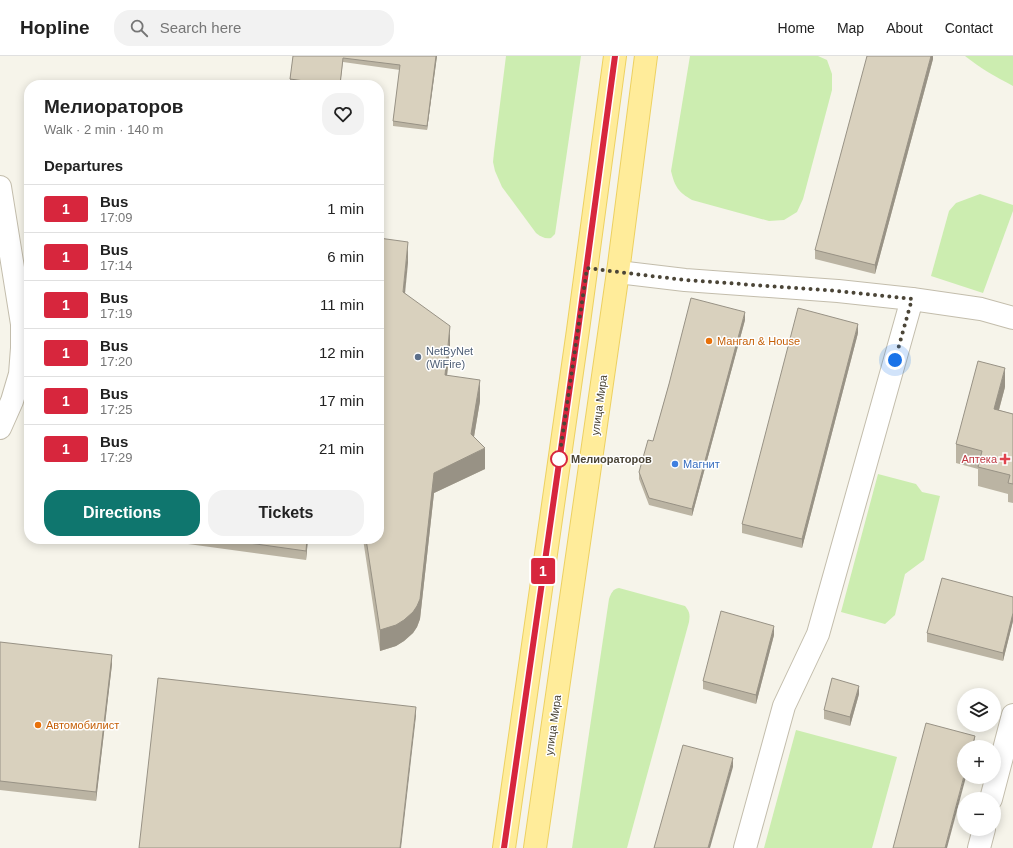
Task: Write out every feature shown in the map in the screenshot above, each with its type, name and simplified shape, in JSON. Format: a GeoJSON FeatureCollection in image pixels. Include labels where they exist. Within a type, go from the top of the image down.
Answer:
{"type":"FeatureCollection","features":[{"type":"Feature","properties":{"kind":"main road"},"geometry":{"type":"LineString","coordinates":[[504,848],[587,268],[615,56]]}},
{"type":"Feature","properties":{"kind":"main road","name":"улица Мира"},"geometry":{"type":"LineString","coordinates":[[535,848],[618,272],[646,56]]}},
{"type":"Feature","properties":{"kind":"main road"},"geometry":{"type":"LineString","coordinates":[[587,268],[618,272]]}},
{"type":"Feature","properties":{"kind":"street"},"geometry":{"type":"LineString","coordinates":[[0,187],[22,324],[22,348],[20,374],[12,401],[0,428]]}},
{"type":"Feature","properties":{"kind":"street"},"geometry":{"type":"LineString","coordinates":[[618,272],[685,280],[838,291],[912,299],[981,310],[1013,318]]}},
{"type":"Feature","properties":{"kind":"street"},"geometry":{"type":"LineString","coordinates":[[745,848],[784,706],[818,634],[912,299]]}},
{"type":"Feature","properties":{"kind":"street"},"geometry":{"type":"LineString","coordinates":[[993,792],[1013,715]]}},
{"type":"Feature","properties":{"kind":"street"},"geometry":{"type":"LineString","coordinates":[[979,848],[982,836]]}},
{"type":"Feature","properties":{"kind":"green space"},"geometry":{"type":"Polygon","coordinates":[[[506,56],[581,56],[555,234],[551,238],[540,236],[536,233],[502,187],[495,171],[493,162],[506,56]]]}},
{"type":"Feature","properties":{"kind":"green space"},"geometry":{"type":"Polygon","coordinates":[[[690,56],[818,56],[827,60],[832,74],[832,90],[803,199],[797,212],[784,220],[769,221],[692,200],[683,194],[678,188],[671,171],[690,56]]]}},
{"type":"Feature","properties":{"kind":"green space"},"geometry":{"type":"Polygon","coordinates":[[[965,56],[1013,56],[1013,86],[988,72],[965,56]]]}},
{"type":"Feature","properties":{"kind":"green space"},"geometry":{"type":"Polygon","coordinates":[[[980,194],[1013,205],[1013,211],[983,293],[931,276],[949,211],[956,203],[980,194]]]}},
{"type":"Feature","properties":{"kind":"green space"},"geometry":{"type":"Polygon","coordinates":[[[878,474],[916,484],[922,492],[940,496],[924,560],[905,574],[895,615],[885,624],[841,612],[878,474]]]}},
{"type":"Feature","properties":{"kind":"green space"},"geometry":{"type":"Polygon","coordinates":[[[619,588],[685,606],[690,617],[627,848],[572,848],[609,599],[612,592],[619,588]]]}},
{"type":"Feature","properties":{"kind":"green space"},"geometry":{"type":"Polygon","coordinates":[[[796,730],[897,757],[872,848],[764,848],[796,730]]]}},
{"type":"Feature","properties":{"kind":"building"},"geometry":{"type":"Polygon","coordinates":[[[293,56],[436,56],[427,126],[393,121],[400,65],[343,58],[341,80],[290,79],[293,56]]]}},
{"type":"Feature","properties":{"kind":"building"},"geometry":{"type":"Polygon","coordinates":[[[867,56],[931,56],[875,265],[815,250],[867,56]]]}},
{"type":"Feature","properties":{"kind":"building"},"geometry":{"type":"Polygon","coordinates":[[[384,239],[408,242],[403,292],[450,326],[445,375],[480,380],[471,434],[485,448],[434,473],[420,599],[413,612],[404,620],[396,625],[380,630],[367,544],[384,544],[384,239]]]}},
{"type":"Feature","properties":{"kind":"building"},"geometry":{"type":"Polygon","coordinates":[[[691,298],[745,312],[692,509],[649,498],[639,472],[648,440],[653,441],[691,298]]]}},
{"type":"Feature","properties":{"kind":"building"},"geometry":{"type":"Polygon","coordinates":[[[798,308],[858,324],[802,539],[742,524],[798,308]]]}},
{"type":"Feature","properties":{"kind":"building"},"geometry":{"type":"Polygon","coordinates":[[[978,361],[1005,368],[994,409],[1013,414],[1013,484],[1008,483],[1010,475],[978,467],[982,451],[956,444],[978,361]]]}},
{"type":"Feature","properties":{"kind":"building"},"geometry":{"type":"Polygon","coordinates":[[[256,544],[307,544],[306,551],[256,544]]]}},
{"type":"Feature","properties":{"kind":"building"},"geometry":{"type":"Polygon","coordinates":[[[942,578],[1013,597],[1013,613],[1003,653],[927,633],[942,578]]]}},
{"type":"Feature","properties":{"kind":"building"},"geometry":{"type":"Polygon","coordinates":[[[721,611],[774,626],[756,695],[703,681],[721,611]]]}},
{"type":"Feature","properties":{"kind":"building"},"geometry":{"type":"Polygon","coordinates":[[[0,642],[112,655],[96,792],[0,781],[0,642]]]}},
{"type":"Feature","properties":{"kind":"building"},"geometry":{"type":"Polygon","coordinates":[[[158,678],[416,707],[400,848],[139,848],[158,678]]]}},
{"type":"Feature","properties":{"kind":"building"},"geometry":{"type":"Polygon","coordinates":[[[832,678],[859,686],[850,717],[824,710],[832,678]]]}},
{"type":"Feature","properties":{"kind":"building"},"geometry":{"type":"Polygon","coordinates":[[[926,723],[975,736],[974,740],[957,740],[957,784],[962,784],[960,792],[957,792],[957,803],[945,848],[893,848],[926,723]]]}},
{"type":"Feature","properties":{"kind":"building"},"geometry":{"type":"Polygon","coordinates":[[[683,745],[733,758],[708,848],[654,848],[683,745]]]}},
{"type":"Feature","properties":{"kind":"bus line","name":"1"},"geometry":{"type":"LineString","coordinates":[[504,848],[578,330],[615,56]]}},
{"type":"Feature","properties":{"kind":"place","name":"Мангал & House"},"geometry":{"type":"Point","coordinates":[709,341]}},
{"type":"Feature","properties":{"kind":"place","name":"NetByNet (WiFire)"},"geometry":{"type":"Point","coordinates":[418,357]}},
{"type":"Feature","properties":{"kind":"place","name":"Мелиораторов"},"geometry":{"type":"Point","coordinates":[559,459]}},
{"type":"Feature","properties":{"kind":"place","name":"Аптека"},"geometry":{"type":"Point","coordinates":[1005,459]}},
{"type":"Feature","properties":{"kind":"place","name":"Магнит"},"geometry":{"type":"Point","coordinates":[675,464]}},
{"type":"Feature","properties":{"kind":"place","name":"Автомобилист"},"geometry":{"type":"Point","coordinates":[38,725]}},
{"type":"Feature","properties":{"kind":"route"},"geometry":{"type":"LineString","coordinates":[[559,459],[587,268],[685,280],[838,291],[912,299],[895,360]]}}]}
